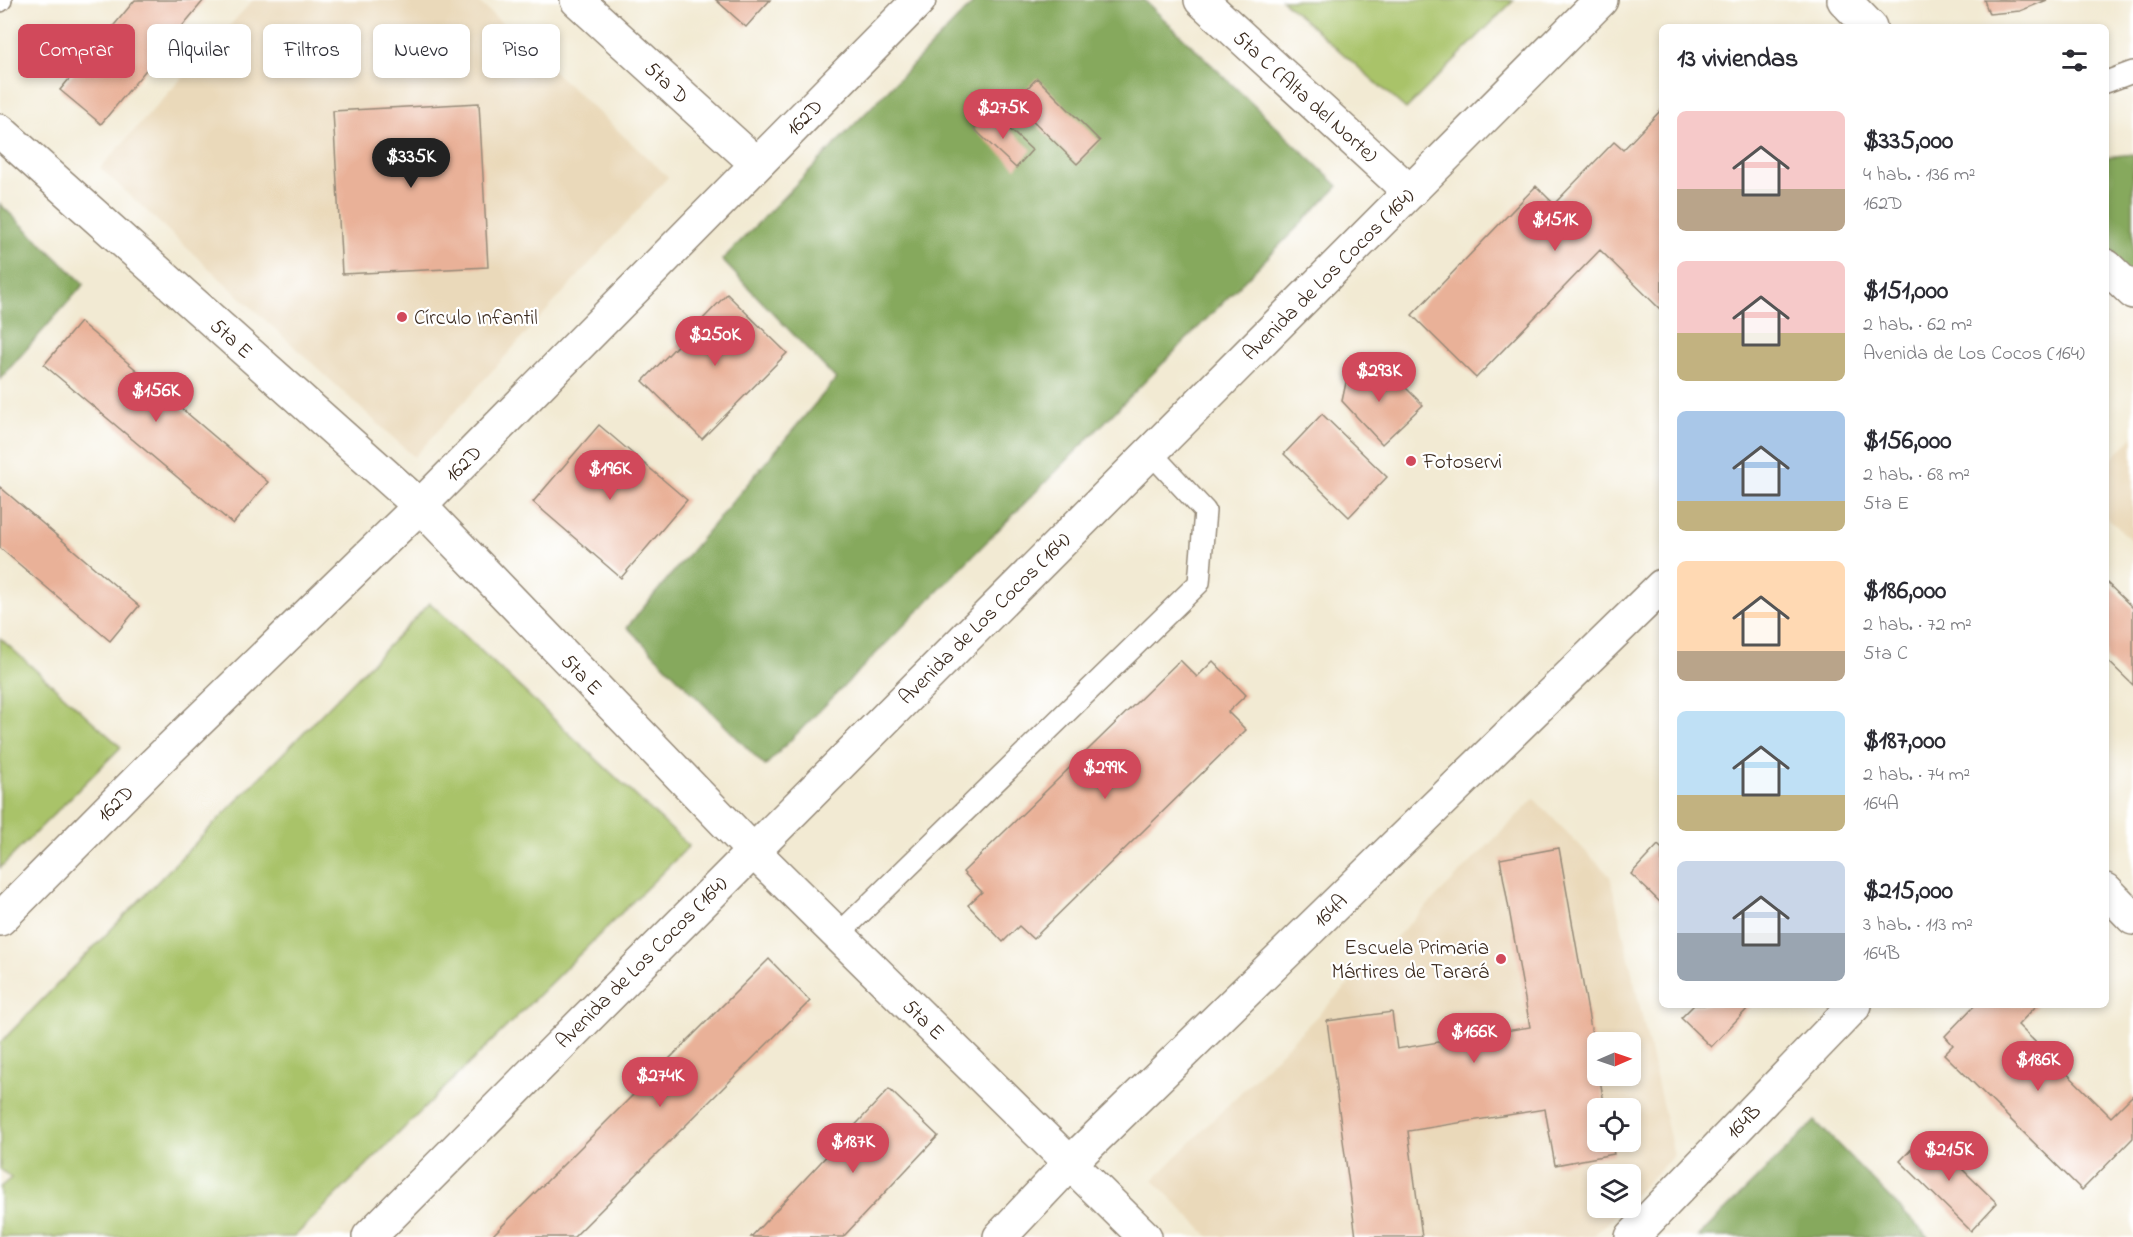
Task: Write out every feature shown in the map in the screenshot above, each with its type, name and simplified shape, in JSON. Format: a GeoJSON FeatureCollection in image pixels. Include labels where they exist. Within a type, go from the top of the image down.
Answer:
{"type":"FeatureCollection","features":[{"type":"Feature","properties":{"kind":"street","name":"5ta D"},"geometry":{"type":"LineString","coordinates":[[577,0],[757,164]]}},
{"type":"Feature","properties":{"kind":"street","name":"162D"},"geometry":{"type":"LineString","coordinates":[[0,919],[149,769],[420,506],[919,0]]}},
{"type":"Feature","properties":{"kind":"street","name":"5ta C (Alta del Norte)"},"geometry":{"type":"LineString","coordinates":[[1202,0],[1410,192]]}},
{"type":"Feature","properties":{"kind":"street","name":"Avenida de Los Cocos (164)"},"geometry":{"type":"LineString","coordinates":[[369,1237],[1600,0]]}},
{"type":"Feature","properties":{"kind":"street"},"geometry":{"type":"LineString","coordinates":[[1844,0],[1867,24]]}},
{"type":"Feature","properties":{"kind":"street","name":"5ta E"},"geometry":{"type":"LineString","coordinates":[[0,131],[420,506],[752,850],[1145,1237]]}},
{"type":"Feature","properties":{"kind":"street"},"geometry":{"type":"LineString","coordinates":[[2109,269],[2133,292]]}},
{"type":"Feature","properties":{"kind":"street","name":"164A"},"geometry":{"type":"LineString","coordinates":[[1000,1237],[1070,1163],[1659,589]]}},
{"type":"Feature","properties":{"kind":"street"},"geometry":{"type":"LineString","coordinates":[[2109,893],[2133,918]]}},
{"type":"Feature","properties":{"kind":"street","name":"164B"},"geometry":{"type":"LineString","coordinates":[[1632,1237],[1852,1008]]}},
{"type":"Feature","properties":{"kind":"lane"},"geometry":{"type":"LineString","coordinates":[[2109,81],[2133,72]]}},
{"type":"Feature","properties":{"kind":"lane"},"geometry":{"type":"LineString","coordinates":[[838,935],[1199,583],[1206,511],[1150,452]]}},
{"type":"Feature","properties":{"kind":"shaded area","name":"Círculo Infantil"},"geometry":{"type":"Polygon","coordinates":[[[253,0],[477,0],[503,24],[482,24],[482,78],[560,77],[668,177],[414,457],[100,168],[182,78],[251,78],[251,24],[231,24],[253,0]]]}},
{"type":"Feature","properties":{"kind":"shaded area"},"geometry":{"type":"Polygon","coordinates":[[[2133,436],[2133,542],[2109,519],[2109,462],[2133,436]]]}},
{"type":"Feature","properties":{"kind":"shaded area","name":"Escuela Primaria Mártires de Tarará"},"geometry":{"type":"Polygon","coordinates":[[[1534,799],[1610,876],[1674,1155],[1641,1189],[1641,1164],[1587,1164],[1587,1218],[1612,1218],[1592,1237],[1209,1237],[1153,1180],[1534,799]]]}},
{"type":"Feature","properties":{"kind":"green space"},"geometry":{"type":"Polygon","coordinates":[[[976,0],[1144,0],[1338,186],[765,766],[627,627],[836,379],[722,260],[976,0]]]}},
{"type":"Feature","properties":{"kind":"green space"},"geometry":{"type":"Polygon","coordinates":[[[1282,0],[1514,0],[1406,109],[1282,0]]]}},
{"type":"Feature","properties":{"kind":"green space"},"geometry":{"type":"Polygon","coordinates":[[[2133,154],[2133,292],[2109,269],[2109,157],[2133,154]]]}},
{"type":"Feature","properties":{"kind":"green space"},"geometry":{"type":"Polygon","coordinates":[[[0,204],[84,284],[0,379],[0,204]]]}},
{"type":"Feature","properties":{"kind":"green space"},"geometry":{"type":"Polygon","coordinates":[[[430,603],[689,846],[294,1237],[0,1237],[0,1187],[11,1178],[0,1169],[0,1043],[430,603]]]}},
{"type":"Feature","properties":{"kind":"green space"},"geometry":{"type":"Polygon","coordinates":[[[0,638],[121,747],[0,868],[0,638]]]}},
{"type":"Feature","properties":{"kind":"green space"},"geometry":{"type":"Polygon","coordinates":[[[1815,1121],[1928,1237],[1698,1237],[1815,1121]]]}},
{"type":"Feature","properties":{"kind":"building"},"geometry":{"type":"Polygon","coordinates":[[[135,0],[204,0],[184,24],[147,24],[147,69],[101,124],[60,90],[70,78],[135,78],[135,24],[115,24],[135,0]]]}},
{"type":"Feature","properties":{"kind":"building"},"geometry":{"type":"Polygon","coordinates":[[[716,0],[770,0],[746,27],[716,0]]]}},
{"type":"Feature","properties":{"kind":"building"},"geometry":{"type":"Polygon","coordinates":[[[1984,0],[2047,0],[2020,11],[1989,14],[1984,0]]]}},
{"type":"Feature","properties":{"kind":"building"},"geometry":{"type":"Polygon","coordinates":[[[1037,78],[1100,141],[1077,164],[1014,102],[1037,78]]]}},
{"type":"Feature","properties":{"kind":"building"},"geometry":{"type":"Polygon","coordinates":[[[479,103],[488,267],[342,274],[333,111],[479,103]]]}},
{"type":"Feature","properties":{"kind":"building"},"geometry":{"type":"Polygon","coordinates":[[[990,111],[1032,150],[1016,168],[974,129],[990,111]]]}},
{"type":"Feature","properties":{"kind":"building"},"geometry":{"type":"Polygon","coordinates":[[[1659,112],[1659,308],[1600,250],[1476,378],[1412,315],[1536,186],[1554,204],[1614,142],[1623,150],[1659,112]]]}},
{"type":"Feature","properties":{"kind":"building"},"geometry":{"type":"Polygon","coordinates":[[[727,294],[787,353],[702,439],[643,381],[727,294]]]}},
{"type":"Feature","properties":{"kind":"building"},"geometry":{"type":"Polygon","coordinates":[[[80,322],[268,482],[233,524],[44,365],[80,322]]]}},
{"type":"Feature","properties":{"kind":"building"},"geometry":{"type":"Polygon","coordinates":[[[1363,363],[1386,386],[1395,377],[1423,405],[1382,444],[1342,401],[1347,378],[1363,363]]]}},
{"type":"Feature","properties":{"kind":"building"},"geometry":{"type":"Polygon","coordinates":[[[1322,414],[1387,477],[1349,517],[1284,454],[1322,414]]]}},
{"type":"Feature","properties":{"kind":"building"},"geometry":{"type":"Polygon","coordinates":[[[599,425],[687,500],[621,578],[533,502],[599,425]]]}},
{"type":"Feature","properties":{"kind":"building"},"geometry":{"type":"Polygon","coordinates":[[[0,487],[139,606],[110,641],[0,548],[0,487]]]}},
{"type":"Feature","properties":{"kind":"building"},"geometry":{"type":"Polygon","coordinates":[[[2109,585],[2133,608],[2133,685],[2109,662],[2109,585]]]}},
{"type":"Feature","properties":{"kind":"building"},"geometry":{"type":"Polygon","coordinates":[[[1180,660],[1197,677],[1213,661],[1246,695],[1228,712],[1246,730],[1033,939],[1019,926],[1003,942],[968,905],[982,892],[963,872],[1180,660]]]}},
{"type":"Feature","properties":{"kind":"building"},"geometry":{"type":"Polygon","coordinates":[[[1658,845],[1659,901],[1631,874],[1658,845]]]}},
{"type":"Feature","properties":{"kind":"building"},"geometry":{"type":"Polygon","coordinates":[[[1559,848],[1592,1032],[1587,1032],[1587,1086],[1601,1086],[1603,1098],[1587,1098],[1587,1152],[1614,1152],[1614,1154],[1555,1165],[1545,1109],[1408,1131],[1422,1237],[1356,1237],[1327,1021],[1392,1012],[1397,1049],[1530,1027],[1500,859],[1559,848]]]}},
{"type":"Feature","properties":{"kind":"building"},"geometry":{"type":"Polygon","coordinates":[[[769,959],[810,1001],[574,1237],[491,1237],[769,959]]]}},
{"type":"Feature","properties":{"kind":"building"},"geometry":{"type":"Polygon","coordinates":[[[1691,1008],[1748,1008],[1711,1047],[1681,1018],[1691,1008]]]}},
{"type":"Feature","properties":{"kind":"building"},"geometry":{"type":"Polygon","coordinates":[[[1972,1008],[2034,1008],[2018,1025],[2111,1117],[2133,1095],[2133,1138],[2082,1190],[1944,1054],[1953,1045],[1945,1036],[1972,1008]]]}},
{"type":"Feature","properties":{"kind":"building"},"geometry":{"type":"Polygon","coordinates":[[[889,1089],[938,1136],[843,1237],[751,1237],[889,1089]]]}},
{"type":"Feature","properties":{"kind":"building"},"geometry":{"type":"Polygon","coordinates":[[[1926,1134],[1997,1203],[1971,1231],[1900,1161],[1926,1134]]]}},
{"type":"Feature","properties":{"kind":"place","name":"Círculo Infantil"},"geometry":{"type":"Point","coordinates":[402,317]}},
{"type":"Feature","properties":{"kind":"place","name":"Fotoservi"},"geometry":{"type":"Point","coordinates":[1411,461]}},
{"type":"Feature","properties":{"kind":"place","name":"Escuela Primaria Mártires de Tarará"},"geometry":{"type":"Point","coordinates":[1501,959]}}]}
